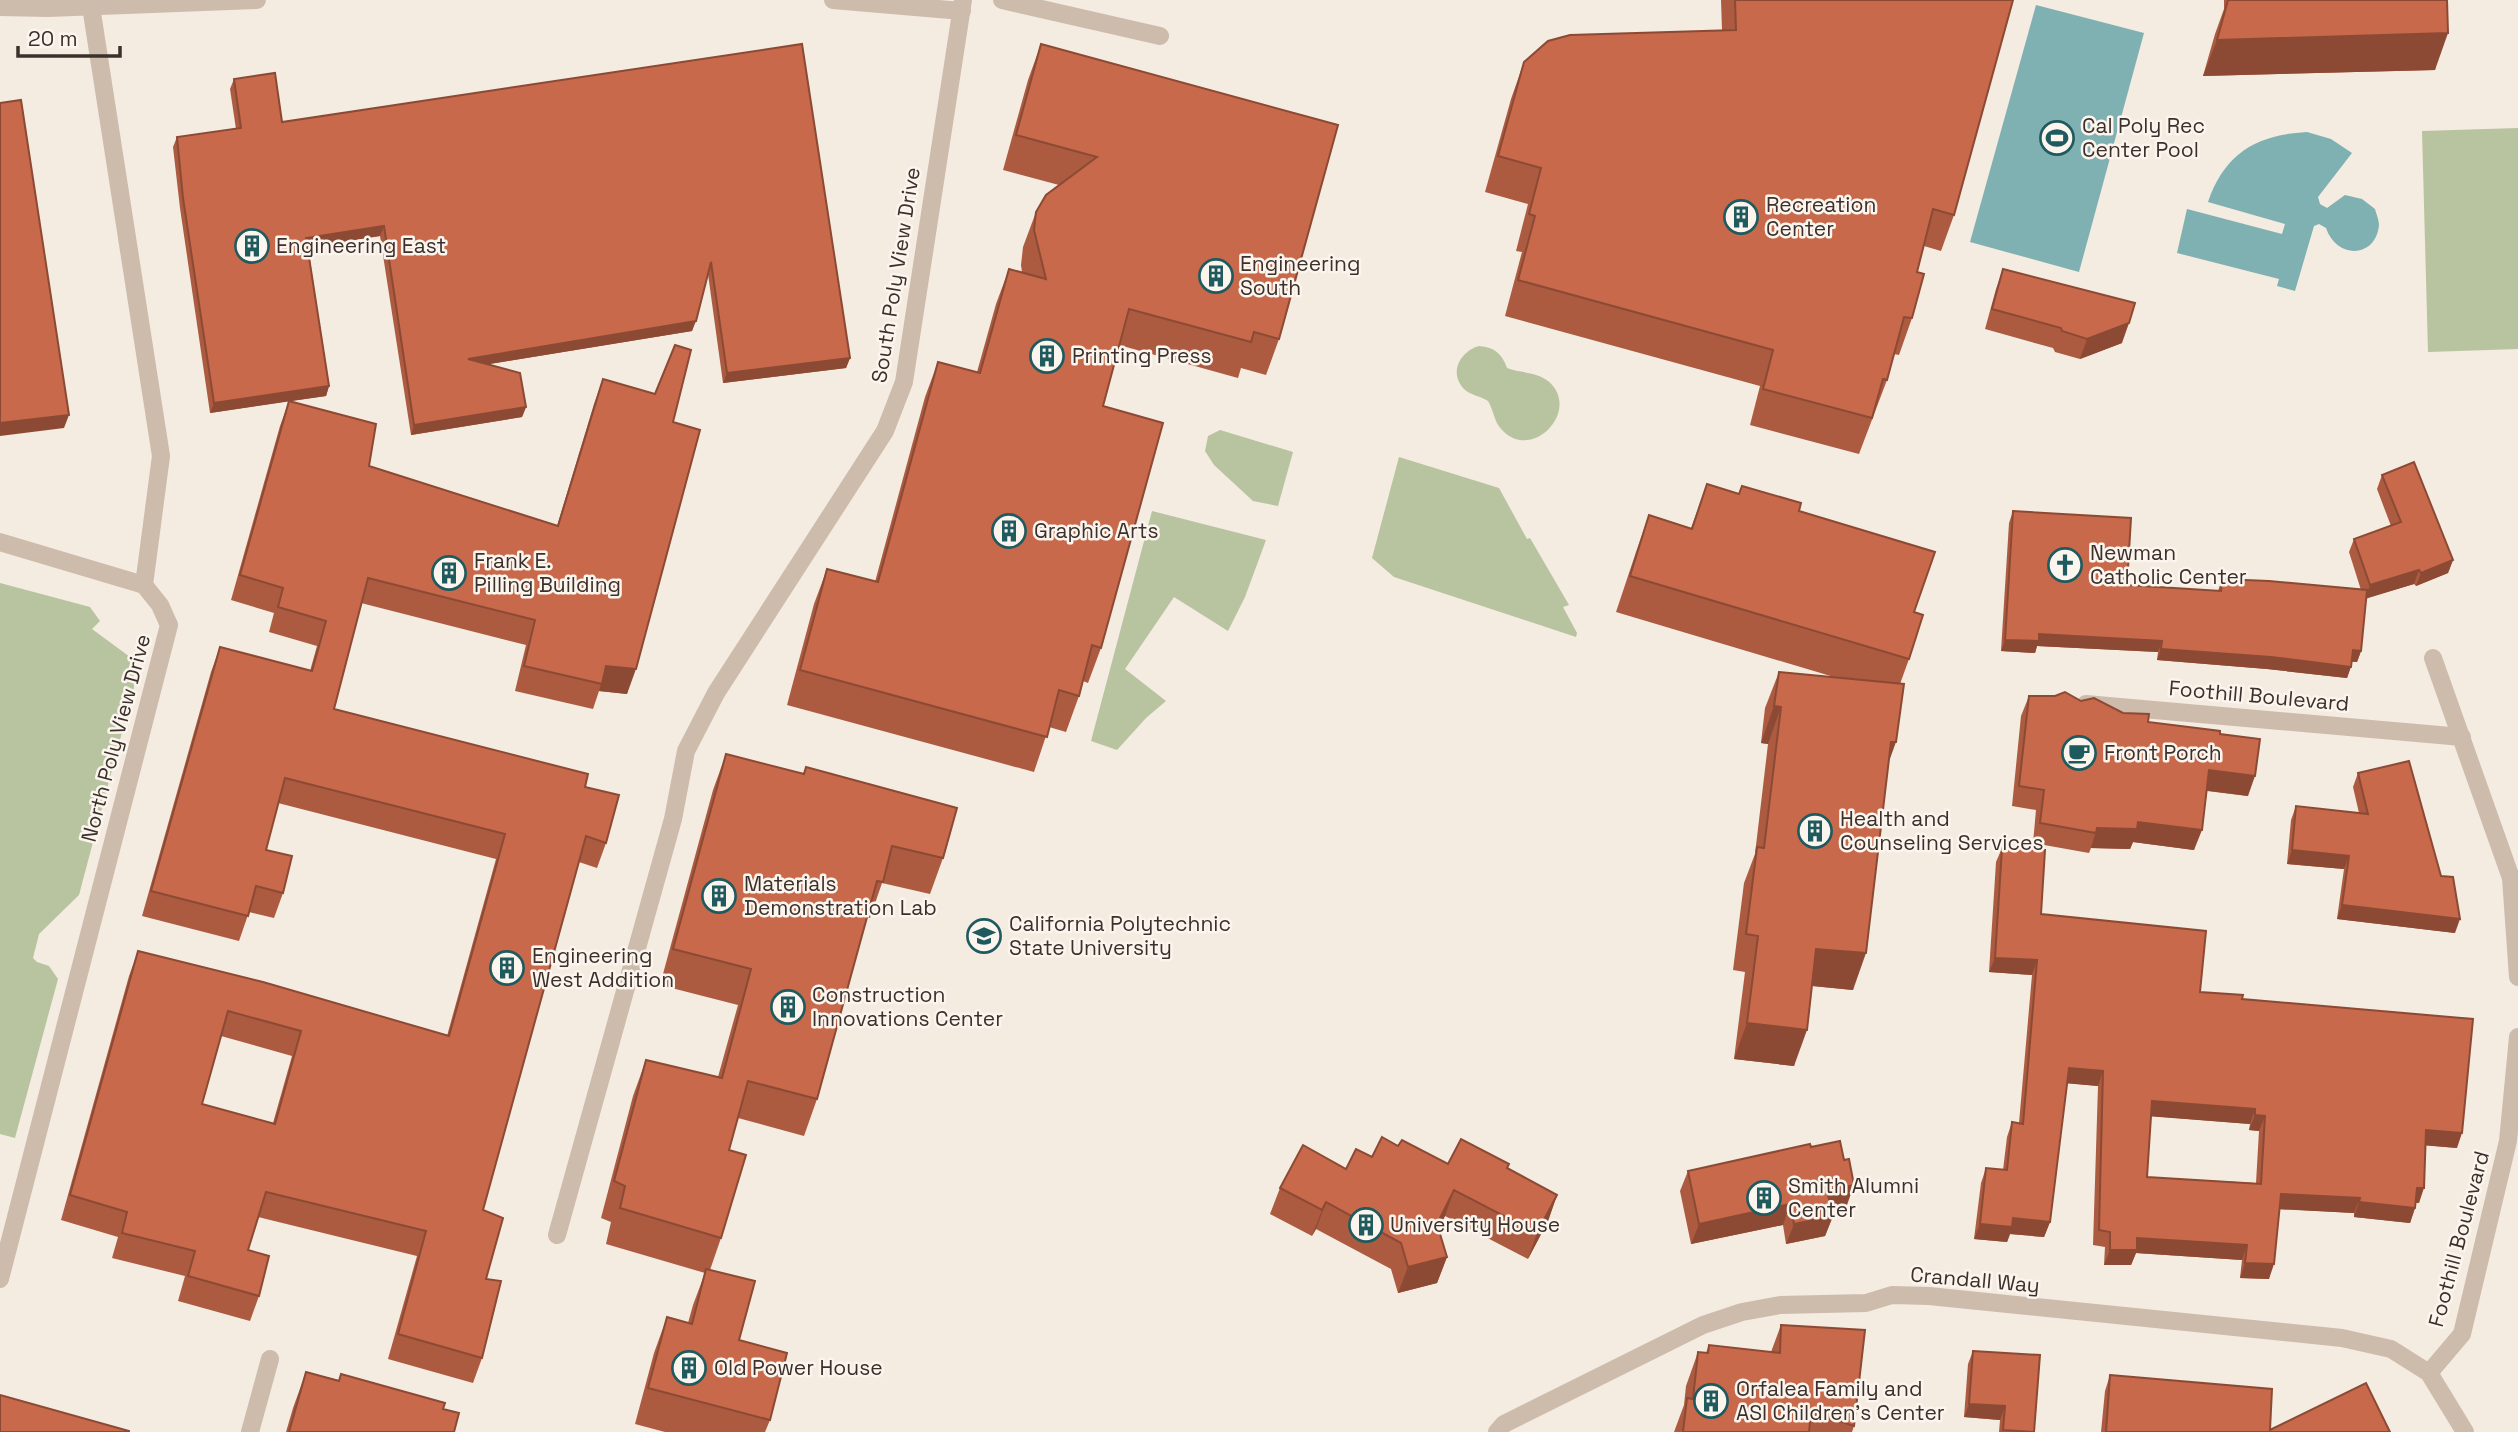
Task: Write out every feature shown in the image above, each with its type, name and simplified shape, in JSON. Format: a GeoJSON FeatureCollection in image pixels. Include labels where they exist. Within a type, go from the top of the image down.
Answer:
{"type":"FeatureCollection","features":[{"type":"Feature","properties":{"kind":"street"},"geometry":{"type":"LineString","coordinates":[[0,7],[257,0]]}},
{"type":"Feature","properties":{"kind":"street"},"geometry":{"type":"LineString","coordinates":[[833,0],[963,5]]}},
{"type":"Feature","properties":{"kind":"street"},"geometry":{"type":"LineString","coordinates":[[1002,0],[1160,36]]}},
{"type":"Feature","properties":{"kind":"street"},"geometry":{"type":"LineString","coordinates":[[0,542],[144,585],[161,456],[90,3]]}},
{"type":"Feature","properties":{"kind":"street","name":"South Poly View Drive"},"geometry":{"type":"LineString","coordinates":[[557,1235],[673,819],[686,751],[716,693],[885,431],[904,382],[963,5]]}},
{"type":"Feature","properties":{"kind":"street","name":"North Poly View Drive"},"geometry":{"type":"LineString","coordinates":[[0,1279],[169,625],[160,605],[144,585]]}},
{"type":"Feature","properties":{"kind":"street"},"geometry":{"type":"LineString","coordinates":[[2433,659],[2511,878],[2518,977]]}},
{"type":"Feature","properties":{"kind":"street","name":"Foothill Boulevard"},"geometry":{"type":"LineString","coordinates":[[2064,702],[2462,737]]}},
{"type":"Feature","properties":{"kind":"street","name":"Foothill Boulevard"},"geometry":{"type":"LineString","coordinates":[[2429,1373],[2462,1334],[2508,1141],[2518,1037]]}},
{"type":"Feature","properties":{"kind":"street","name":"Crandall Way"},"geometry":{"type":"LineString","coordinates":[[1497,1432],[1504,1424],[1703,1325],[1742,1312],[1780,1305],[1866,1303],[1892,1295],[2343,1338],[2391,1349],[2429,1373]]}},
{"type":"Feature","properties":{"kind":"street"},"geometry":{"type":"LineString","coordinates":[[250,1432],[270,1359]]}},
{"type":"Feature","properties":{"kind":"street"},"geometry":{"type":"LineString","coordinates":[[2429,1373],[2465,1432]]}},
{"type":"Feature","properties":{"kind":"green space"},"geometry":{"type":"Polygon","coordinates":[[[2518,128],[2518,349],[2428,352],[2422,131],[2518,128]]]}},
{"type":"Feature","properties":{"kind":"green space"},"geometry":{"type":"Polygon","coordinates":[[[1479,346],[1497,352],[1507,368],[1544,378],[1557,392],[1560,405],[1557,418],[1539,436],[1527,440],[1514,439],[1499,427],[1488,401],[1466,391],[1459,382],[1457,369],[1462,357],[1479,346]]]}},
{"type":"Feature","properties":{"kind":"green space"},"geometry":{"type":"Polygon","coordinates":[[[1220,430],[1293,452],[1278,506],[1253,501],[1214,465],[1205,451],[1208,436],[1220,430]]]}},
{"type":"Feature","properties":{"kind":"green space"},"geometry":{"type":"Polygon","coordinates":[[[1399,457],[1499,488],[1527,539],[1530,538],[1569,605],[1563,607],[1577,633],[1576,637],[1394,577],[1372,558],[1399,457]]]}},
{"type":"Feature","properties":{"kind":"green space"},"geometry":{"type":"Polygon","coordinates":[[[1152,511],[1266,540],[1245,597],[1228,631],[1174,597],[1125,669],[1166,701],[1146,718],[1117,750],[1091,741],[1152,511]]]}},
{"type":"Feature","properties":{"kind":"green space"},"geometry":{"type":"Polygon","coordinates":[[[0,583],[90,607],[100,621],[92,629],[130,657],[135,683],[79,895],[39,934],[33,958],[49,966],[58,979],[15,1138],[0,1134],[0,583]]]}},
{"type":"Feature","properties":{"kind":"water","name":"Cal Poly Rec Center Pool"},"geometry":{"type":"Polygon","coordinates":[[[2036,5],[2144,33],[2079,272],[1970,242],[2036,5]]]}},
{"type":"Feature","properties":{"kind":"water"},"geometry":{"type":"Polygon","coordinates":[[[2307,132],[2331,139],[2352,153],[2318,197],[2320,204],[2327,208],[2345,195],[2362,199],[2375,209],[2379,225],[2371,244],[2364,249],[2347,250],[2338,246],[2326,228],[2319,224],[2314,226],[2295,291],[2277,286],[2279,279],[2177,253],[2187,209],[2282,234],[2285,224],[2208,202],[2223,171],[2245,150],[2272,137],[2307,132]]]}},
{"type":"Feature","properties":{"kind":"building","name":"Recreation Center"},"geometry":{"type":"Polygon","coordinates":[[[1735,0],[2013,0],[1954,215],[1933,209],[1917,272],[1924,274],[1912,318],[1904,317],[1887,380],[1883,379],[1872,418],[1763,389],[1773,350],[1518,280],[1535,216],[1529,214],[1541,168],[1498,156],[1524,62],[1548,41],[1570,35],[1736,30],[1735,0]]]}},
{"type":"Feature","properties":{"kind":"building"},"geometry":{"type":"Polygon","coordinates":[[[2228,0],[2447,0],[2448,33],[2217,40],[2228,0]]]}},
{"type":"Feature","properties":{"kind":"building","name":"Engineering East"},"geometry":{"type":"Polygon","coordinates":[[[802,44],[850,358],[727,373],[711,262],[696,321],[468,359],[520,373],[526,407],[414,425],[384,226],[306,238],[329,386],[214,403],[183,198],[177,137],[241,128],[234,79],[275,73],[282,122],[802,44]]]}},
{"type":"Feature","properties":{"kind":"building"},"geometry":{"type":"Polygon","coordinates":[[[1041,44],[1338,125],[1279,339],[1254,332],[1251,342],[1129,309],[1103,406],[1163,423],[1101,648],[1092,645],[1079,696],[1059,690],[1047,737],[800,670],[827,569],[878,582],[938,362],[980,373],[1009,269],[1046,279],[1034,230],[1036,212],[1046,195],[1097,157],[1016,135],[1041,44]]]}},
{"type":"Feature","properties":{"kind":"building"},"geometry":{"type":"Polygon","coordinates":[[[21,100],[69,415],[0,423],[0,103],[21,100]]]}},
{"type":"Feature","properties":{"kind":"building"},"geometry":{"type":"Polygon","coordinates":[[[2003,269],[2135,303],[2129,323],[2087,339],[2062,331],[2061,328],[1992,309],[2003,269]]]}},
{"type":"Feature","properties":{"kind":"building"},"geometry":{"type":"Polygon","coordinates":[[[675,345],[691,350],[673,422],[700,430],[636,669],[606,666],[602,684],[524,666],[535,620],[368,578],[334,709],[588,774],[585,787],[619,795],[606,843],[586,836],[483,1210],[503,1218],[486,1279],[501,1281],[482,1358],[398,1334],[426,1231],[266,1192],[248,1250],[269,1256],[259,1296],[188,1276],[195,1251],[122,1233],[127,1212],[70,1195],[138,951],[263,982],[449,1036],[505,834],[285,778],[266,850],[292,856],[283,893],[256,886],[248,916],[151,891],[220,647],[312,671],[326,621],[278,607],[283,588],[240,575],[289,401],[376,424],[369,466],[558,526],[603,379],[655,394],[675,345]],[[228,1011],[202,1104],[275,1124],[301,1031],[228,1011]]]}},
{"type":"Feature","properties":{"kind":"building"},"geometry":{"type":"Polygon","coordinates":[[[2414,462],[2453,560],[2421,573],[2419,570],[2370,585],[2354,539],[2401,522],[2382,475],[2414,462]]]}},
{"type":"Feature","properties":{"kind":"building"},"geometry":{"type":"Polygon","coordinates":[[[1707,484],[1739,494],[1742,486],[1801,503],[1799,511],[1935,552],[1914,612],[1923,615],[1909,659],[1630,576],[1649,515],[1692,529],[1707,484]]]}},
{"type":"Feature","properties":{"kind":"building"},"geometry":{"type":"Polygon","coordinates":[[[2013,511],[2131,518],[2127,585],[2221,591],[2222,579],[2367,590],[2361,651],[2353,650],[2351,667],[2271,657],[2161,649],[2162,641],[2039,634],[2039,641],[2005,640],[2013,511]]]}},
{"type":"Feature","properties":{"kind":"building"},"geometry":{"type":"Polygon","coordinates":[[[1779,672],[1904,684],[1896,742],[1891,742],[1866,953],[1816,949],[1807,1030],[1747,1023],[1758,936],[1746,934],[1757,847],[1764,848],[1781,707],[1774,706],[1779,672]]]}},
{"type":"Feature","properties":{"kind":"building"},"geometry":{"type":"Polygon","coordinates":[[[2065,692],[2081,701],[2094,698],[2123,713],[2149,714],[2148,722],[2260,739],[2255,776],[2209,770],[2202,830],[2138,822],[2137,829],[2097,828],[2096,833],[2040,823],[2044,790],[2019,786],[2029,696],[2055,696],[2065,692]]]}},
{"type":"Feature","properties":{"kind":"building","name":"Construction Innovations Center"},"geometry":{"type":"Polygon","coordinates":[[[726,754],[804,774],[806,767],[957,808],[943,858],[892,846],[883,882],[877,881],[817,1099],[748,1081],[729,1150],[746,1155],[721,1238],[620,1208],[625,1186],[614,1181],[646,1060],[722,1078],[751,969],[673,949],[726,754]]]}},
{"type":"Feature","properties":{"kind":"building"},"geometry":{"type":"Polygon","coordinates":[[[2409,761],[2441,876],[2453,877],[2460,919],[2342,905],[2349,856],[2292,850],[2296,806],[2368,814],[2358,773],[2409,761]]]}},
{"type":"Feature","properties":{"kind":"building"},"geometry":{"type":"Polygon","coordinates":[[[2002,848],[2045,850],[2041,914],[2206,931],[2200,992],[2243,995],[2242,999],[2473,1019],[2462,1133],[2426,1130],[2424,1188],[2417,1188],[2415,1208],[2359,1202],[2360,1198],[2281,1194],[2274,1264],[2245,1263],[2247,1245],[2137,1238],[2137,1250],[2110,1250],[2110,1232],[2099,1230],[2103,1071],[2069,1068],[2050,1222],[2013,1218],[2012,1227],[1980,1224],[1986,1168],[2007,1170],[2012,1122],[2023,1124],[2037,960],[1995,958],[2002,848]],[[2152,1101],[2147,1177],[2261,1184],[2265,1116],[2255,1115],[2255,1109],[2152,1101]]]}},
{"type":"Feature","properties":{"kind":"building"},"geometry":{"type":"Polygon","coordinates":[[[1382,1137],[1398,1146],[1402,1140],[1448,1164],[1461,1139],[1509,1164],[1507,1168],[1557,1195],[1537,1233],[1454,1190],[1437,1224],[1447,1257],[1408,1267],[1401,1243],[1326,1202],[1322,1210],[1280,1188],[1303,1145],[1346,1169],[1356,1149],[1372,1157],[1382,1137]]]}},
{"type":"Feature","properties":{"kind":"building","name":"Smith Alumni Center"},"geometry":{"type":"Polygon","coordinates":[[[1840,1141],[1844,1160],[1849,1159],[1854,1185],[1827,1191],[1833,1216],[1794,1224],[1790,1204],[1699,1224],[1688,1171],[1810,1144],[1811,1147],[1840,1141]]]}},
{"type":"Feature","properties":{"kind":"building"},"geometry":{"type":"Polygon","coordinates":[[[706,1269],[755,1281],[739,1340],[787,1353],[770,1420],[648,1388],[667,1317],[692,1324],[706,1269]]]}},
{"type":"Feature","properties":{"kind":"building"},"geometry":{"type":"Polygon","coordinates":[[[1781,1325],[1865,1330],[1854,1426],[1811,1412],[1809,1432],[1683,1432],[1687,1398],[1693,1399],[1698,1352],[1708,1353],[1709,1345],[1780,1353],[1781,1325]]]}},
{"type":"Feature","properties":{"kind":"building"},"geometry":{"type":"Polygon","coordinates":[[[1973,1351],[2040,1355],[2034,1432],[2003,1430],[2005,1406],[1969,1404],[1973,1351]]]}},
{"type":"Feature","properties":{"kind":"building"},"geometry":{"type":"Polygon","coordinates":[[[306,1372],[339,1381],[341,1374],[445,1403],[443,1409],[459,1413],[454,1432],[289,1432],[306,1372]]]}},
{"type":"Feature","properties":{"kind":"building"},"geometry":{"type":"Polygon","coordinates":[[[2110,1375],[2272,1389],[2270,1430],[2366,1383],[2390,1432],[2106,1432],[2110,1375]]]}},
{"type":"Feature","properties":{"kind":"building"},"geometry":{"type":"Polygon","coordinates":[[[0,1395],[129,1431],[129,1432],[0,1432],[0,1395]]]}},
{"type":"Feature","properties":{"kind":"place","name":"Cal Poly Rec Center Pool"},"geometry":{"type":"Point","coordinates":[2057,138]}},
{"type":"Feature","properties":{"kind":"place","name":"Recreation Center"},"geometry":{"type":"Point","coordinates":[1741,217]}},
{"type":"Feature","properties":{"kind":"place","name":"Engineering East"},"geometry":{"type":"Point","coordinates":[252,246]}},
{"type":"Feature","properties":{"kind":"place","name":"Engineering South"},"geometry":{"type":"Point","coordinates":[1216,276]}},
{"type":"Feature","properties":{"kind":"place","name":"Printing Press"},"geometry":{"type":"Point","coordinates":[1047,356]}},
{"type":"Feature","properties":{"kind":"place","name":"Graphic Arts"},"geometry":{"type":"Point","coordinates":[1009,531]}},
{"type":"Feature","properties":{"kind":"place","name":"Newman Catholic Center"},"geometry":{"type":"Point","coordinates":[2065,565]}},
{"type":"Feature","properties":{"kind":"place","name":"Frank E. Pilling Building"},"geometry":{"type":"Point","coordinates":[449,573]}},
{"type":"Feature","properties":{"kind":"place","name":"Front Porch"},"geometry":{"type":"Point","coordinates":[2079,753]}},
{"type":"Feature","properties":{"kind":"place","name":"Health and Counseling Services"},"geometry":{"type":"Point","coordinates":[1815,831]}},
{"type":"Feature","properties":{"kind":"place","name":"Materials Demonstration Lab"},"geometry":{"type":"Point","coordinates":[719,896]}},
{"type":"Feature","properties":{"kind":"place","name":"California Polytechnic State University"},"geometry":{"type":"Point","coordinates":[984,936]}},
{"type":"Feature","properties":{"kind":"place","name":"Engineering West Addition"},"geometry":{"type":"Point","coordinates":[507,968]}},
{"type":"Feature","properties":{"kind":"place","name":"Construction Innovations Center"},"geometry":{"type":"Point","coordinates":[788,1007]}},
{"type":"Feature","properties":{"kind":"place","name":"Smith Alumni Center"},"geometry":{"type":"Point","coordinates":[1764,1198]}},
{"type":"Feature","properties":{"kind":"place","name":"University House"},"geometry":{"type":"Point","coordinates":[1366,1225]}},
{"type":"Feature","properties":{"kind":"place","name":"Old Power House"},"geometry":{"type":"Point","coordinates":[689,1368]}},
{"type":"Feature","properties":{"kind":"place","name":"Orfalea Family and ASI Children's Center"},"geometry":{"type":"Point","coordinates":[1711,1401]}}]}
